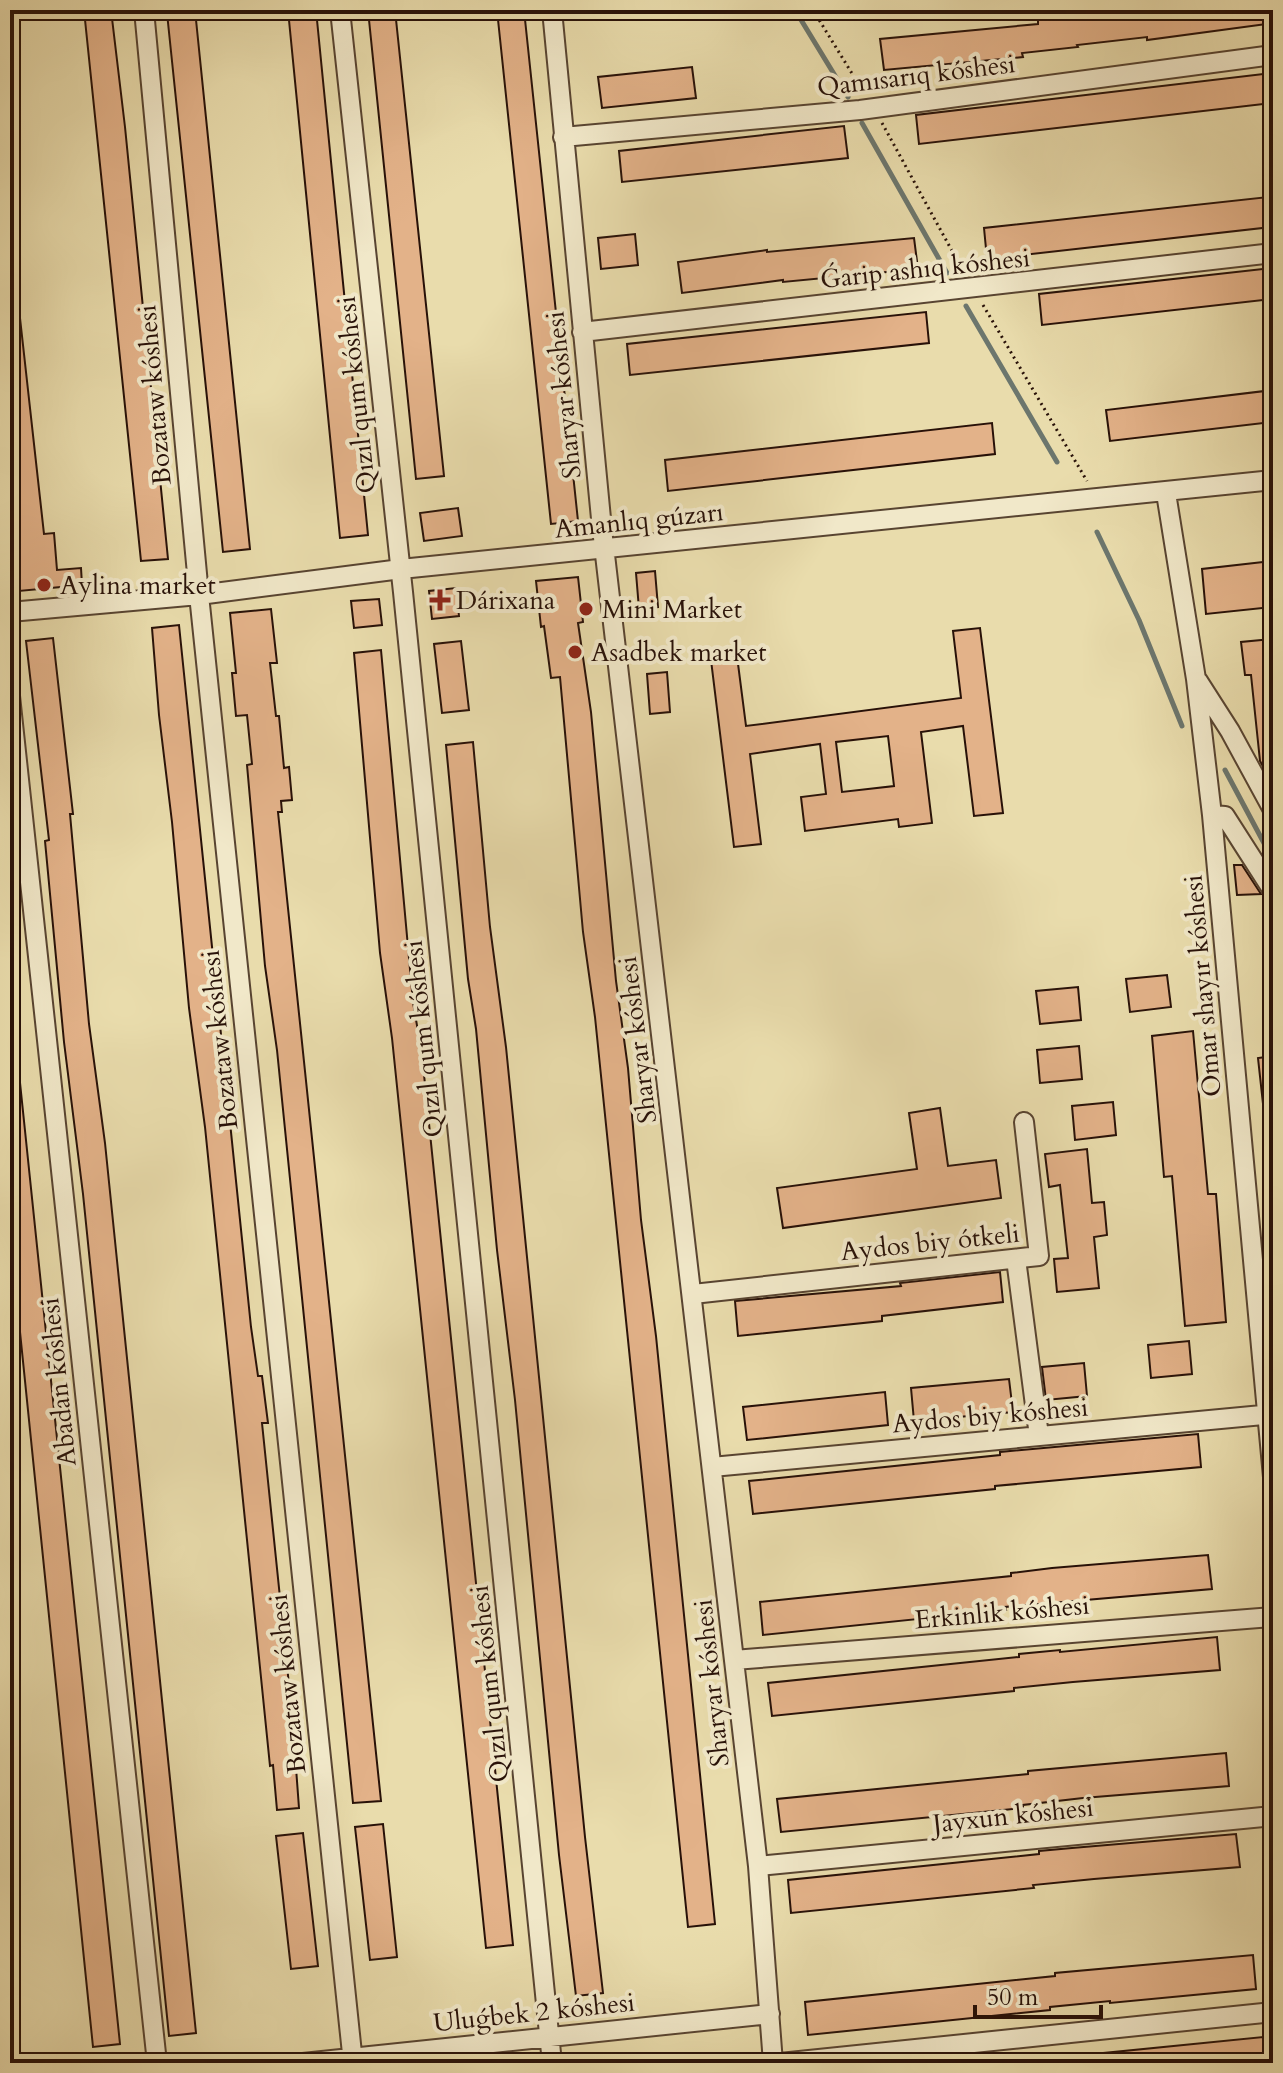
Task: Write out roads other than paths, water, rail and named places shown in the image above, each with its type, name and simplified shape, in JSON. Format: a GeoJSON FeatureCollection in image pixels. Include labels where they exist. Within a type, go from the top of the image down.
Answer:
{"type":"FeatureCollection","features":[{"type":"Feature","properties":{"kind":"street","name":"Bozataw kóshesi"},"geometry":{"type":"LineString","coordinates":[[144,10],[199,595],[353,2060]]}},
{"type":"Feature","properties":{"kind":"street","name":"Qızıl qum kóshesi"},"geometry":{"type":"LineString","coordinates":[[340,10],[401,569],[552,2063]]}},
{"type":"Feature","properties":{"kind":"street","name":"Sharyar kóshesi"},"geometry":{"type":"LineString","coordinates":[[552,10],[605,549],[758,1866],[773,2063]]}},
{"type":"Feature","properties":{"kind":"street","name":"Qamısarıq kóshesi"},"geometry":{"type":"LineString","coordinates":[[563,137],[873,108],[1273,55]]}},
{"type":"Feature","properties":{"kind":"street","name":"Ǵarip ashıq kóshesi"},"geometry":{"type":"LineString","coordinates":[[582,332],[1273,253]]}},
{"type":"Feature","properties":{"kind":"street","name":"Amanlıq gúzarı"},"geometry":{"type":"LineString","coordinates":[[10,612],[199,595],[401,569],[1273,480]]}},
{"type":"Feature","properties":{"kind":"street","name":"Omar shayır kóshesi"},"geometry":{"type":"LineString","coordinates":[[1166,493],[1196,679],[1212,815],[1271,1414],[1273,1477]]}},
{"type":"Feature","properties":{"kind":"street"},"geometry":{"type":"LineString","coordinates":[[1196,679],[1230,731],[1273,810]]}},
{"type":"Feature","properties":{"kind":"street","name":"Abadan kóshesi"},"geometry":{"type":"LineString","coordinates":[[10,696],[157,2063]]}},
{"type":"Feature","properties":{"kind":"street"},"geometry":{"type":"LineString","coordinates":[[1212,815],[1225,816],[1273,891]]}},
{"type":"Feature","properties":{"kind":"street","name":"Aydos biy ótkeli"},"geometry":{"type":"LineString","coordinates":[[693,1294],[1039,1256],[1024,1122]]}},
{"type":"Feature","properties":{"kind":"street"},"geometry":{"type":"LineString","coordinates":[[1016,1259],[1039,1436]]}},
{"type":"Feature","properties":{"kind":"street","name":"Aydos biy kóshesi"},"geometry":{"type":"LineString","coordinates":[[712,1467],[1271,1414]]}},
{"type":"Feature","properties":{"kind":"street","name":"Erkinlik kóshesi"},"geometry":{"type":"LineString","coordinates":[[734,1660],[1273,1617]]}},
{"type":"Feature","properties":{"kind":"street","name":"Jayxun kóshesi"},"geometry":{"type":"LineString","coordinates":[[758,1866],[1273,1816]]}},
{"type":"Feature","properties":{"kind":"street"},"geometry":{"type":"LineString","coordinates":[[780,2063],[1273,2012]]}},
{"type":"Feature","properties":{"kind":"street","name":"Uluǵbek 2 kóshesi"},"geometry":{"type":"LineString","coordinates":[[303,2063],[770,2014]]}},
{"type":"Feature","properties":{"kind":"waterway"},"geometry":{"type":"LineString","coordinates":[[795,10],[848,97]]}},
{"type":"Feature","properties":{"kind":"waterway"},"geometry":{"type":"LineString","coordinates":[[862,123],[947,273]]}},
{"type":"Feature","properties":{"kind":"waterway"},"geometry":{"type":"LineString","coordinates":[[966,306],[1057,462]]}},
{"type":"Feature","properties":{"kind":"waterway"},"geometry":{"type":"LineString","coordinates":[[1097,532],[1139,620],[1182,726]]}},
{"type":"Feature","properties":{"kind":"waterway"},"geometry":{"type":"LineString","coordinates":[[1225,770],[1273,860]]}},
{"type":"Feature","properties":{"kind":"place","name":"Aylina market"},"geometry":{"type":"Point","coordinates":[44,585]}},
{"type":"Feature","properties":{"kind":"place","name":"Dárixana"},"geometry":{"type":"Point","coordinates":[440,600]}},
{"type":"Feature","properties":{"kind":"place","name":"Mini Market"},"geometry":{"type":"Point","coordinates":[586,609]}},
{"type":"Feature","properties":{"kind":"place","name":"Asadbek market"},"geometry":{"type":"Point","coordinates":[575,652]}}]}
